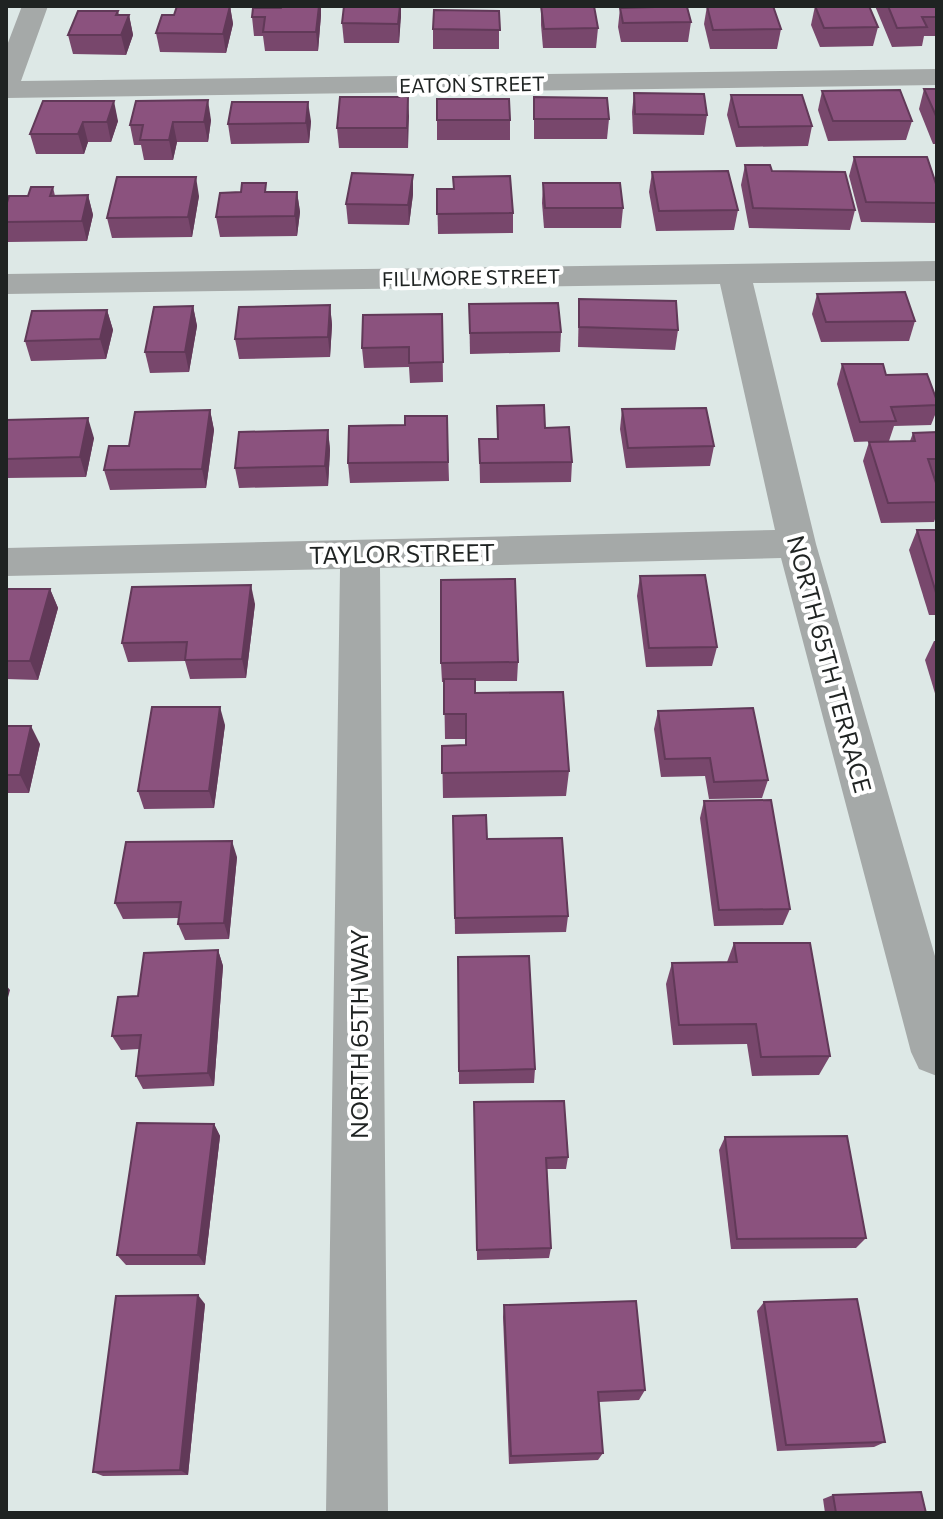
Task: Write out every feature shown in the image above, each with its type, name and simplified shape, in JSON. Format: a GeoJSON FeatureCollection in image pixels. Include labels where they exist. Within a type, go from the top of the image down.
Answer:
{"type":"FeatureCollection","features":[{"type":"Feature","properties":{"kind":"street"},"geometry":{"type":"LineString","coordinates":[[6,88],[35,6]]}},
{"type":"Feature","properties":{"kind":"street","name":"EATON STREET"},"geometry":{"type":"LineString","coordinates":[[6,88],[937,77]]}},
{"type":"Feature","properties":{"kind":"street","name":"FILLMORE STREET"},"geometry":{"type":"LineString","coordinates":[[6,284],[937,271]]}},
{"type":"Feature","properties":{"kind":"street","name":"NORTH 65TH TERRACE"},"geometry":{"type":"LineString","coordinates":[[734,273],[797,544],[937,1052]]}},
{"type":"Feature","properties":{"kind":"street","name":"TAYLOR STREET"},"geometry":{"type":"LineString","coordinates":[[6,562],[797,544]]}},
{"type":"Feature","properties":{"kind":"street","name":"NORTH 65TH WAY"},"geometry":{"type":"LineString","coordinates":[[357,1513],[360,554]]}},
{"type":"Feature","properties":{"kind":"building"},"geometry":{"type":"Polygon","coordinates":[[[177,6],[230,6],[223,34],[156,33],[162,15],[174,15],[177,6]]]}},
{"type":"Feature","properties":{"kind":"building"},"geometry":{"type":"Polygon","coordinates":[[[319,6],[316,32],[263,32],[265,17],[252,17],[253,8],[319,6]]]}},
{"type":"Feature","properties":{"kind":"building"},"geometry":{"type":"Polygon","coordinates":[[[344,6],[400,6],[398,24],[342,23],[344,6]]]}},
{"type":"Feature","properties":{"kind":"building"},"geometry":{"type":"Polygon","coordinates":[[[541,6],[594,6],[598,28],[544,29],[541,6]]]}},
{"type":"Feature","properties":{"kind":"building"},"geometry":{"type":"Polygon","coordinates":[[[707,6],[773,6],[781,29],[713,30],[707,6]]]}},
{"type":"Feature","properties":{"kind":"building"},"geometry":{"type":"Polygon","coordinates":[[[815,6],[869,6],[878,27],[824,28],[815,6]]]}},
{"type":"Feature","properties":{"kind":"building"},"geometry":{"type":"Polygon","coordinates":[[[888,6],[937,6],[937,17],[922,17],[927,27],[897,28],[888,6]]]}},
{"type":"Feature","properties":{"kind":"building"},"geometry":{"type":"Polygon","coordinates":[[[687,7],[691,22],[623,23],[620,8],[687,7]]]}},
{"type":"Feature","properties":{"kind":"building"},"geometry":{"type":"Polygon","coordinates":[[[434,10],[499,11],[500,30],[433,29],[434,10]]]}},
{"type":"Feature","properties":{"kind":"building"},"geometry":{"type":"Polygon","coordinates":[[[78,11],[118,11],[116,15],[129,15],[121,35],[68,35],[78,11]]]}},
{"type":"Feature","properties":{"kind":"building"},"geometry":{"type":"Polygon","coordinates":[[[924,89],[937,89],[937,118],[924,89]]]}},
{"type":"Feature","properties":{"kind":"building"},"geometry":{"type":"Polygon","coordinates":[[[900,90],[912,121],[833,121],[822,91],[900,90]]]}},
{"type":"Feature","properties":{"kind":"building"},"geometry":{"type":"Polygon","coordinates":[[[634,93],[704,94],[707,115],[635,114],[634,93]]]}},
{"type":"Feature","properties":{"kind":"building"},"geometry":{"type":"Polygon","coordinates":[[[731,95],[802,95],[812,126],[739,127],[731,95]]]}},
{"type":"Feature","properties":{"kind":"building"},"geometry":{"type":"Polygon","coordinates":[[[340,97],[408,97],[407,128],[337,128],[340,97]]]}},
{"type":"Feature","properties":{"kind":"building"},"geometry":{"type":"Polygon","coordinates":[[[534,97],[607,98],[609,119],[534,119],[534,97]]]}},
{"type":"Feature","properties":{"kind":"building"},"geometry":{"type":"Polygon","coordinates":[[[437,99],[509,99],[510,120],[437,120],[437,99]]]}},
{"type":"Feature","properties":{"kind":"building"},"geometry":{"type":"Polygon","coordinates":[[[208,100],[204,122],[173,122],[169,140],[140,140],[143,125],[130,125],[136,101],[208,100]]]}},
{"type":"Feature","properties":{"kind":"building"},"geometry":{"type":"Polygon","coordinates":[[[43,101],[114,101],[107,122],[83,122],[78,134],[30,134],[43,101]]]}},
{"type":"Feature","properties":{"kind":"building"},"geometry":{"type":"Polygon","coordinates":[[[232,102],[308,102],[306,123],[228,124],[232,102]]]}},
{"type":"Feature","properties":{"kind":"building"},"geometry":{"type":"Polygon","coordinates":[[[854,157],[927,157],[937,187],[937,203],[866,202],[854,157]]]}},
{"type":"Feature","properties":{"kind":"building"},"geometry":{"type":"Polygon","coordinates":[[[745,165],[770,165],[772,171],[845,172],[855,210],[753,208],[745,165]]]}},
{"type":"Feature","properties":{"kind":"building"},"geometry":{"type":"Polygon","coordinates":[[[728,171],[738,210],[659,211],[652,172],[728,171]]]}},
{"type":"Feature","properties":{"kind":"building"},"geometry":{"type":"Polygon","coordinates":[[[352,173],[413,175],[408,205],[346,204],[352,173]]]}},
{"type":"Feature","properties":{"kind":"building"},"geometry":{"type":"Polygon","coordinates":[[[510,176],[513,213],[437,214],[437,189],[454,189],[453,177],[510,176]]]}},
{"type":"Feature","properties":{"kind":"building"},"geometry":{"type":"Polygon","coordinates":[[[117,177],[196,177],[188,217],[107,218],[117,177]]]}},
{"type":"Feature","properties":{"kind":"building"},"geometry":{"type":"Polygon","coordinates":[[[242,183],[266,183],[265,192],[297,192],[295,216],[216,217],[220,193],[241,192],[242,183]]]}},
{"type":"Feature","properties":{"kind":"building"},"geometry":{"type":"Polygon","coordinates":[[[543,183],[620,183],[623,208],[545,208],[543,183]]]}},
{"type":"Feature","properties":{"kind":"building"},"geometry":{"type":"Polygon","coordinates":[[[31,187],[53,187],[50,196],[88,195],[82,221],[6,222],[9,196],[28,196],[31,187]]]}},
{"type":"Feature","properties":{"kind":"building"},"geometry":{"type":"Polygon","coordinates":[[[905,292],[915,321],[826,322],[817,294],[905,292]]]}},
{"type":"Feature","properties":{"kind":"building"},"geometry":{"type":"Polygon","coordinates":[[[579,299],[676,301],[678,330],[579,327],[579,299]]]}},
{"type":"Feature","properties":{"kind":"building"},"geometry":{"type":"Polygon","coordinates":[[[558,303],[561,332],[470,333],[469,304],[558,303]]]}},
{"type":"Feature","properties":{"kind":"building"},"geometry":{"type":"Polygon","coordinates":[[[330,305],[328,337],[235,339],[239,307],[330,305]]]}},
{"type":"Feature","properties":{"kind":"building"},"geometry":{"type":"Polygon","coordinates":[[[193,306],[185,352],[145,352],[154,307],[193,306]]]}},
{"type":"Feature","properties":{"kind":"building"},"geometry":{"type":"Polygon","coordinates":[[[107,310],[100,339],[25,341],[32,311],[107,310]]]}},
{"type":"Feature","properties":{"kind":"building"},"geometry":{"type":"Polygon","coordinates":[[[442,314],[443,362],[409,363],[409,347],[362,348],[363,315],[442,314]]]}},
{"type":"Feature","properties":{"kind":"building"},"geometry":{"type":"Polygon","coordinates":[[[842,364],[883,364],[886,375],[927,374],[937,405],[891,407],[896,421],[860,422],[842,364]]]}},
{"type":"Feature","properties":{"kind":"building"},"geometry":{"type":"Polygon","coordinates":[[[544,405],[545,428],[569,427],[572,462],[480,463],[479,439],[498,439],[497,406],[544,405]]]}},
{"type":"Feature","properties":{"kind":"building"},"geometry":{"type":"Polygon","coordinates":[[[706,408],[714,446],[628,448],[622,409],[706,408]]]}},
{"type":"Feature","properties":{"kind":"building"},"geometry":{"type":"Polygon","coordinates":[[[210,410],[202,469],[104,470],[109,446],[129,446],[135,412],[210,410]]]}},
{"type":"Feature","properties":{"kind":"building"},"geometry":{"type":"Polygon","coordinates":[[[405,416],[447,416],[448,462],[348,463],[349,426],[405,425],[405,416]]]}},
{"type":"Feature","properties":{"kind":"building"},"geometry":{"type":"Polygon","coordinates":[[[88,418],[80,457],[6,459],[6,420],[88,418]]]}},
{"type":"Feature","properties":{"kind":"building"},"geometry":{"type":"Polygon","coordinates":[[[328,430],[325,466],[235,468],[239,432],[328,430]]]}},
{"type":"Feature","properties":{"kind":"building"},"geometry":{"type":"Polygon","coordinates":[[[937,432],[937,459],[928,459],[937,486],[937,502],[888,503],[869,442],[915,441],[913,433],[937,432]]]}},
{"type":"Feature","properties":{"kind":"building"},"geometry":{"type":"Polygon","coordinates":[[[917,530],[937,530],[937,596],[917,530]]]}},
{"type":"Feature","properties":{"kind":"building"},"geometry":{"type":"Polygon","coordinates":[[[705,575],[717,647],[649,648],[640,576],[705,575]]]}},
{"type":"Feature","properties":{"kind":"building"},"geometry":{"type":"Polygon","coordinates":[[[515,579],[518,662],[441,663],[441,580],[515,579]]]}},
{"type":"Feature","properties":{"kind":"building"},"geometry":{"type":"Polygon","coordinates":[[[251,585],[242,659],[185,660],[187,642],[122,643],[132,587],[251,585]]]}},
{"type":"Feature","properties":{"kind":"building"},"geometry":{"type":"Polygon","coordinates":[[[6,589],[50,589],[30,661],[6,661],[6,589]]]}},
{"type":"Feature","properties":{"kind":"building"},"geometry":{"type":"Polygon","coordinates":[[[444,679],[475,679],[475,693],[563,692],[569,771],[442,773],[442,746],[466,745],[466,714],[444,714],[444,679]]]}},
{"type":"Feature","properties":{"kind":"building"},"geometry":{"type":"Polygon","coordinates":[[[152,707],[220,707],[209,791],[138,791],[152,707]]]}},
{"type":"Feature","properties":{"kind":"building"},"geometry":{"type":"Polygon","coordinates":[[[753,708],[768,780],[714,782],[710,758],[665,759],[658,711],[753,708]]]}},
{"type":"Feature","properties":{"kind":"building"},"geometry":{"type":"Polygon","coordinates":[[[6,726],[31,726],[20,775],[6,775],[6,726]]]}},
{"type":"Feature","properties":{"kind":"building"},"geometry":{"type":"Polygon","coordinates":[[[771,800],[790,909],[719,910],[704,801],[771,800]]]}},
{"type":"Feature","properties":{"kind":"building"},"geometry":{"type":"Polygon","coordinates":[[[486,815],[487,839],[562,838],[568,916],[455,918],[453,816],[486,815]]]}},
{"type":"Feature","properties":{"kind":"building"},"geometry":{"type":"Polygon","coordinates":[[[232,841],[224,923],[178,924],[181,902],[115,903],[126,842],[232,841]]]}},
{"type":"Feature","properties":{"kind":"building"},"geometry":{"type":"Polygon","coordinates":[[[734,943],[810,943],[830,1056],[761,1057],[756,1024],[679,1025],[672,963],[737,962],[734,943]]]}},
{"type":"Feature","properties":{"kind":"building"},"geometry":{"type":"Polygon","coordinates":[[[218,950],[208,1073],[136,1076],[141,1035],[112,1036],[118,997],[138,996],[144,953],[218,950]]]}},
{"type":"Feature","properties":{"kind":"building"},"geometry":{"type":"Polygon","coordinates":[[[529,956],[535,1069],[459,1071],[458,957],[529,956]]]}},
{"type":"Feature","properties":{"kind":"building"},"geometry":{"type":"Polygon","coordinates":[[[564,1101],[568,1157],[546,1158],[551,1248],[477,1250],[474,1102],[564,1101]]]}},
{"type":"Feature","properties":{"kind":"building"},"geometry":{"type":"Polygon","coordinates":[[[137,1123],[214,1124],[198,1255],[117,1255],[137,1123]]]}},
{"type":"Feature","properties":{"kind":"building"},"geometry":{"type":"Polygon","coordinates":[[[847,1136],[866,1238],[737,1239],[725,1137],[847,1136]]]}},
{"type":"Feature","properties":{"kind":"building"},"geometry":{"type":"Polygon","coordinates":[[[198,1295],[180,1470],[93,1472],[116,1296],[198,1295]]]}},
{"type":"Feature","properties":{"kind":"building"},"geometry":{"type":"Polygon","coordinates":[[[857,1299],[885,1442],[786,1445],[764,1302],[857,1299]]]}},
{"type":"Feature","properties":{"kind":"building"},"geometry":{"type":"Polygon","coordinates":[[[636,1301],[645,1390],[598,1392],[603,1453],[511,1456],[504,1305],[636,1301]]]}},
{"type":"Feature","properties":{"kind":"building"},"geometry":{"type":"Polygon","coordinates":[[[921,1492],[926,1513],[836,1513],[833,1495],[921,1492]]]}}]}
